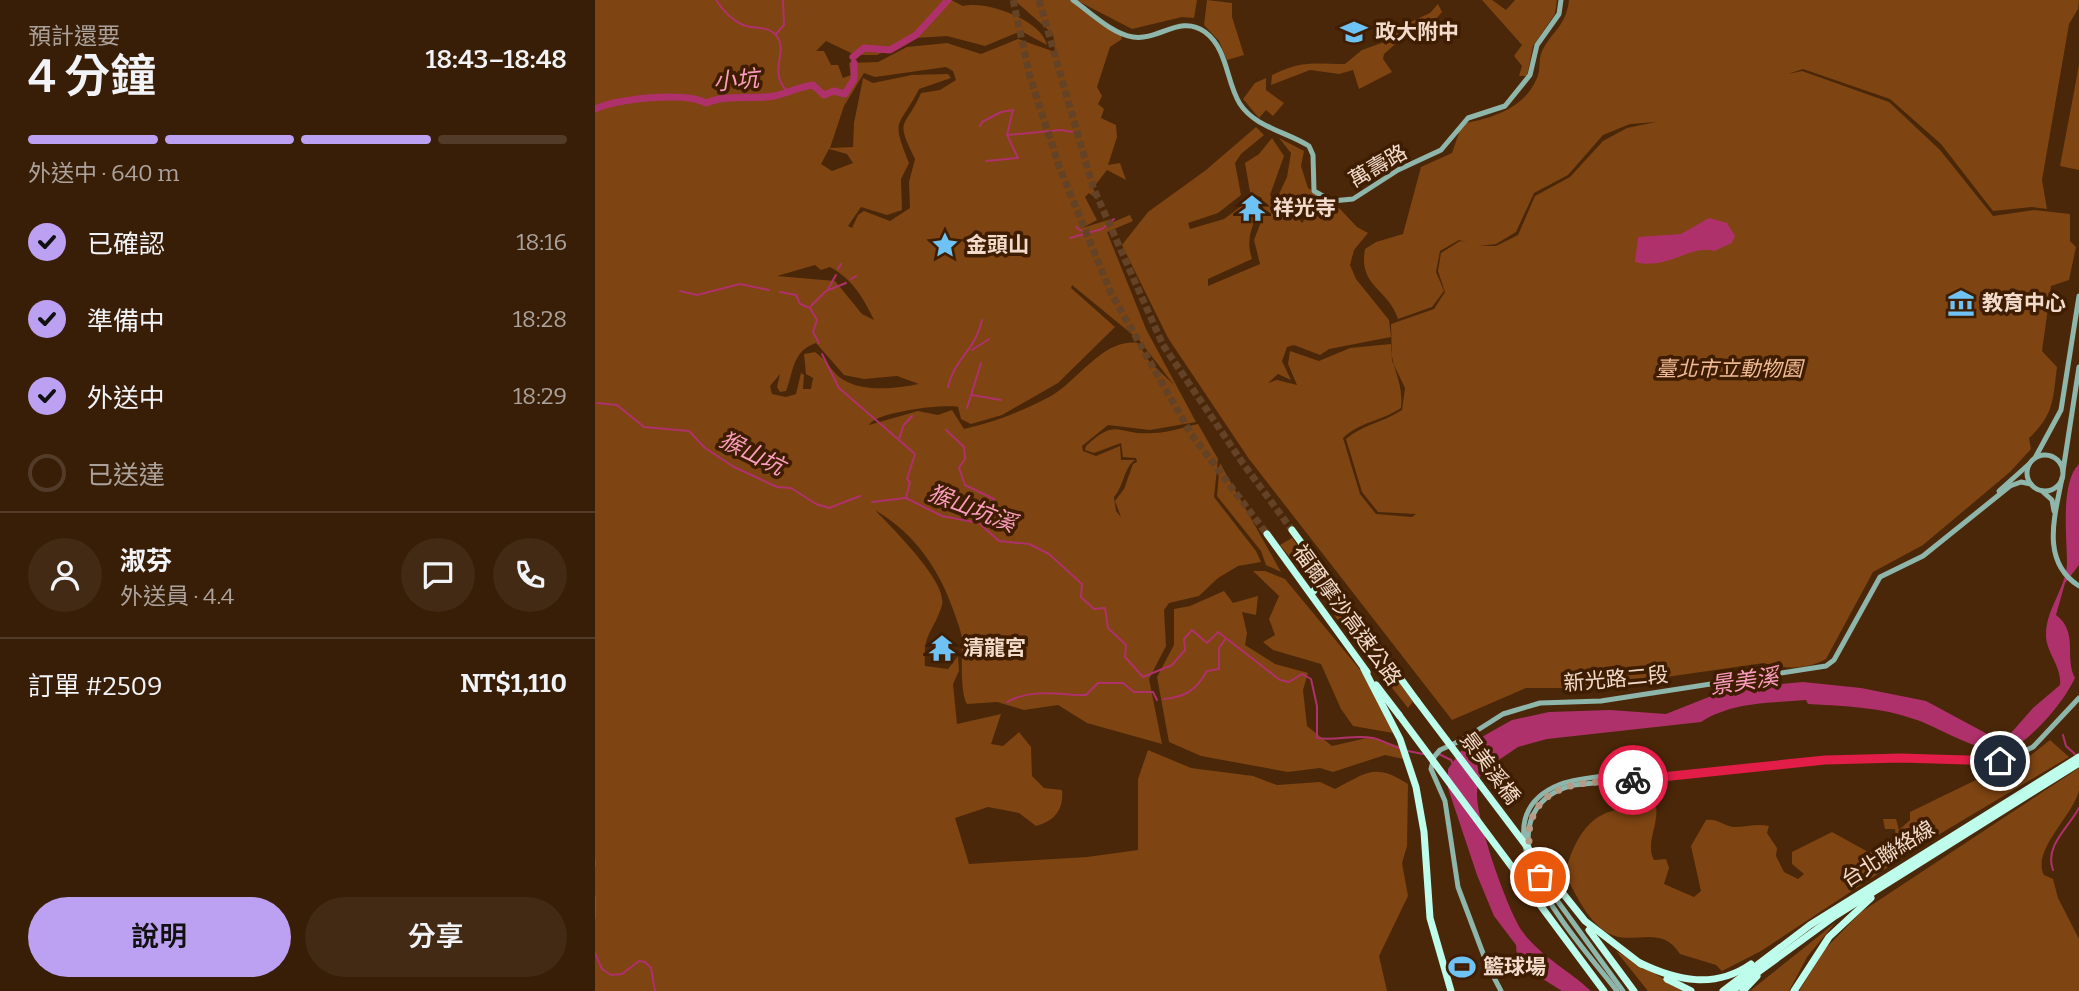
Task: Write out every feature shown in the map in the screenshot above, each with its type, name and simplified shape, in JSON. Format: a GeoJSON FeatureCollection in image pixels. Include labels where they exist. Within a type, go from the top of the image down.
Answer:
{"type":"FeatureCollection","features":[{"type":"Feature","properties":{"kind":"highway","name":"福爾摩沙高速公路"},"geometry":{"type":"LineString","coordinates":[[1292,530],[1417,701]]}},
{"type":"Feature","properties":{"kind":"highway","name":"福爾摩沙高速公路"},"geometry":{"type":"LineString","coordinates":[[1267,534],[1399,715]]}},
{"type":"Feature","properties":{"kind":"highway"},"geometry":{"type":"LineString","coordinates":[[1311,593],[1328,580]]}},
{"type":"Feature","properties":{"kind":"highway"},"geometry":{"type":"LineString","coordinates":[[1364,669],[1391,721],[1416,787],[1424,832],[1430,918],[1451,991]]}},
{"type":"Feature","properties":{"kind":"highway","name":"景美溪橋"},"geometry":{"type":"LineString","coordinates":[[1417,701],[1634,991]]}},
{"type":"Feature","properties":{"kind":"highway","name":"景美溪橋"},"geometry":{"type":"LineString","coordinates":[[1399,715],[1604,991]]}},
{"type":"Feature","properties":{"kind":"highway","name":"台北聯絡線"},"geometry":{"type":"LineString","coordinates":[[1732,991],[1807,936],[2062,771],[2079,757]]}},
{"type":"Feature","properties":{"kind":"highway","name":"台北聯絡線"},"geometry":{"type":"LineString","coordinates":[[1723,991],[1810,925],[2079,763]]}},
{"type":"Feature","properties":{"kind":"highway"},"geometry":{"type":"LineString","coordinates":[[1549,876],[1585,922],[1610,943],[1691,991]]}},
{"type":"Feature","properties":{"kind":"highway"},"geometry":{"type":"LineString","coordinates":[[1794,991],[1829,937],[1899,876]]}},
{"type":"Feature","properties":{"kind":"highway"},"geometry":{"type":"LineString","coordinates":[[1640,963],[1681,979],[1720,978],[1747,967],[1810,925]]}},
{"type":"Feature","properties":{"kind":"highway"},"geometry":{"type":"LineString","coordinates":[[1743,991],[1758,975],[1807,936]]}},
{"type":"Feature","properties":{"kind":"street","name":"萬壽路"},"geometry":{"type":"LineString","coordinates":[[1073,0],[1130,37],[1151,36],[1184,25],[1204,32],[1220,52],[1241,106],[1266,126],[1309,146],[1313,155],[1314,191],[1327,200],[1339,202],[1356,197],[1398,170],[1441,150],[1468,118],[1495,111],[1510,102],[1530,75],[1534,52],[1559,15],[1561,0]]}},
{"type":"Feature","properties":{"kind":"street","name":"新光路二段"},"geometry":{"type":"LineString","coordinates":[[1501,991],[1487,964],[1461,896],[1445,801],[1431,765],[1440,750],[1462,740],[1503,714],[1540,703],[1601,701],[1826,666],[1833,660],[1880,577],[1923,556],[2034,460],[2061,410],[2079,296]]}},
{"type":"Feature","properties":{"kind":"street"},"geometry":{"type":"LineString","coordinates":[[2079,367],[2052,540],[2060,567],[2079,586]]}},
{"type":"Feature","properties":{"kind":"street"},"geometry":{"type":"LineString","coordinates":[[2042,491],[2055,488],[2062,476],[2061,466],[2054,458],[2042,456],[2034,460],[2027,472],[2031,484],[2052,500],[2055,518]]}},
{"type":"Feature","properties":{"kind":"street","name":"新光路二段"},"geometry":{"type":"LineString","coordinates":[[1987,503],[2015,484],[2031,484]]}},
{"type":"Feature","properties":{"kind":"street"},"geometry":{"type":"LineString","coordinates":[[1617,991],[1538,884],[1524,853],[1524,829],[1535,804],[1561,784],[1847,759],[2004,761],[2033,747],[2079,698]]}},
{"type":"Feature","properties":{"kind":"street"},"geometry":{"type":"LineString","coordinates":[[1623,991],[1540,877],[1530,857],[1527,835],[1536,810],[1558,790],[1574,785],[1651,776]]}},
{"type":"Feature","properties":{"kind":"green space"},"geometry":{"type":"Polygon","coordinates":[[[595,0],[951,0],[963,6],[985,6],[1012,14],[1035,28],[1047,45],[1021,31],[985,46],[947,36],[916,38],[877,55],[855,55],[826,41],[816,51],[824,51],[831,65],[838,65],[843,78],[851,75],[849,63],[878,62],[907,47],[947,43],[981,54],[1018,39],[1055,52],[1053,34],[1014,0],[1070,0],[1121,35],[1122,39],[1110,47],[1097,87],[1102,96],[1098,104],[1104,109],[1101,118],[1116,125],[1117,137],[1108,165],[1120,163],[1126,180],[1107,170],[1093,188],[1098,200],[1089,193],[1085,197],[1097,220],[1082,228],[1108,220],[1113,222],[1130,215],[1133,221],[1107,232],[1146,329],[1196,422],[1150,430],[1108,425],[1082,446],[1083,451],[1096,456],[1120,446],[1121,460],[1135,460],[1128,467],[1114,497],[1116,511],[1121,517],[1115,501],[1124,489],[1133,464],[1137,462],[1136,458],[1123,457],[1121,443],[1094,453],[1085,450],[1086,446],[1112,429],[1159,433],[1198,424],[1218,459],[1214,497],[1256,551],[1261,562],[1238,566],[1218,578],[1199,596],[1169,603],[1164,610],[1166,646],[1149,679],[1162,744],[1087,723],[1058,705],[1024,710],[997,702],[967,704],[962,683],[961,635],[942,584],[915,542],[875,510],[928,569],[941,595],[939,615],[927,639],[925,666],[948,669],[958,656],[959,671],[953,684],[957,724],[1001,714],[991,744],[1003,746],[1019,732],[1031,747],[1032,776],[1044,788],[1062,790],[1057,813],[1036,826],[1019,813],[988,807],[955,818],[969,864],[1087,857],[1138,850],[1138,779],[1148,750],[1191,768],[1253,776],[1277,785],[1320,782],[1335,789],[1371,772],[1397,777],[1408,784],[1407,846],[1402,863],[1408,896],[1379,956],[1387,991],[595,991],[595,0]],[[946,67],[875,77],[864,73],[844,106],[830,148],[853,147],[854,123],[863,78],[873,83],[912,75],[948,74],[951,78],[919,89],[899,123],[900,137],[909,163],[901,179],[902,210],[887,215],[861,207],[848,226],[852,228],[858,215],[864,211],[890,221],[910,208],[909,182],[915,159],[905,136],[904,124],[921,93],[940,90],[956,80],[953,71],[946,67]],[[829,149],[821,164],[832,171],[853,163],[847,154],[829,149]],[[815,265],[777,276],[835,281],[862,314],[874,320],[856,289],[830,267],[821,270],[815,265]],[[1072,285],[1071,288],[1115,327],[1058,383],[1002,415],[971,424],[961,419],[958,407],[939,407],[884,416],[869,425],[918,411],[938,415],[952,410],[964,429],[987,423],[1051,396],[1102,354],[1125,343],[1138,343],[1149,361],[1174,385],[1139,340],[1072,285]],[[816,343],[802,351],[786,391],[780,392],[777,387],[780,374],[770,386],[772,394],[786,397],[796,394],[801,373],[804,375],[803,389],[811,389],[813,378],[806,374],[804,354],[815,352],[838,376],[856,385],[888,388],[919,384],[897,376],[864,379],[844,375],[816,343]]]}},
{"type":"Feature","properties":{"kind":"green space"},"geometry":{"type":"Polygon","coordinates":[[[1076,0],[1197,0],[1194,18],[1182,17],[1132,29],[1076,0]]]}},
{"type":"Feature","properties":{"kind":"green space"},"geometry":{"type":"Polygon","coordinates":[[[1207,0],[1232,3],[1232,17],[1244,55],[1227,60],[1219,41],[1204,25],[1207,0]]]}},
{"type":"Feature","properties":{"kind":"green space"},"geometry":{"type":"Polygon","coordinates":[[[1482,0],[1492,0],[1506,10],[1515,0],[1557,0],[1555,14],[1533,46],[1527,76],[1519,76],[1522,66],[1514,56],[1522,45],[1482,0]]]}},
{"type":"Feature","properties":{"kind":"green space","name":"臺北市立動物園"},"geometry":{"type":"Polygon","coordinates":[[[1569,0],[2079,0],[2078,9],[2069,24],[2042,180],[2047,209],[2032,207],[1993,211],[1941,144],[1890,99],[1803,69],[1788,74],[1802,71],[1889,102],[1940,150],[1993,216],[2034,210],[2070,214],[2070,241],[2076,247],[2069,280],[2051,286],[2042,351],[2057,367],[2051,406],[2043,422],[2029,438],[2031,449],[2010,472],[1923,545],[1873,572],[1826,659],[1803,667],[1779,667],[1764,663],[1589,688],[1526,688],[1452,720],[1249,459],[1168,338],[1122,245],[1148,212],[1206,170],[1256,127],[1264,135],[1241,154],[1235,163],[1241,195],[1218,213],[1188,223],[1190,229],[1224,219],[1248,201],[1254,204],[1255,217],[1249,241],[1252,259],[1208,279],[1208,286],[1260,264],[1254,240],[1264,214],[1262,198],[1250,192],[1245,163],[1259,154],[1272,138],[1284,156],[1270,195],[1276,211],[1292,211],[1302,223],[1305,219],[1297,204],[1285,205],[1279,194],[1287,177],[1291,153],[1279,138],[1304,151],[1301,166],[1308,188],[1340,209],[1357,227],[1368,233],[1354,250],[1350,265],[1356,279],[1389,320],[1391,337],[1329,349],[1320,355],[1294,345],[1287,347],[1282,361],[1291,380],[1278,374],[1268,383],[1277,380],[1297,385],[1288,364],[1290,351],[1319,361],[1350,348],[1391,344],[1392,355],[1391,324],[1434,309],[1445,292],[1438,271],[1441,253],[1460,241],[1467,242],[1459,240],[1440,251],[1436,272],[1444,291],[1432,307],[1398,319],[1388,300],[1366,272],[1365,249],[1376,242],[1403,234],[1421,167],[1452,153],[1462,124],[1485,119],[1506,110],[1531,89],[1538,75],[1542,51],[1562,22],[1569,0]],[[1656,122],[1630,124],[1603,135],[1568,175],[1534,193],[1516,232],[1496,244],[1480,246],[1496,246],[1518,235],[1535,196],[1570,177],[1603,141],[1627,128],[1656,122]],[[1394,365],[1401,390],[1401,408],[1356,428],[1343,438],[1360,494],[1376,514],[1412,517],[1416,514],[1378,512],[1362,492],[1346,439],[1402,410],[1405,388],[1394,365]]]}},
{"type":"Feature","properties":{"kind":"green space"},"geometry":{"type":"Polygon","coordinates":[[[1438,4],[1442,12],[1435,20],[1409,32],[1384,54],[1383,59],[1392,72],[1359,89],[1353,70],[1339,74],[1310,70],[1271,85],[1272,75],[1292,67],[1345,64],[1362,50],[1387,41],[1404,25],[1430,13],[1438,4]]]}},
{"type":"Feature","properties":{"kind":"green space"},"geometry":{"type":"Polygon","coordinates":[[[2079,65],[2079,170],[2060,166],[2079,65]]]}},
{"type":"Feature","properties":{"kind":"green space"},"geometry":{"type":"Polygon","coordinates":[[[1266,78],[1266,90],[1284,103],[1273,116],[1266,110],[1259,118],[1243,99],[1255,83],[1266,78]]]}},
{"type":"Feature","properties":{"kind":"green space"},"geometry":{"type":"Polygon","coordinates":[[[1220,463],[1281,572],[1266,565],[1261,551],[1217,496],[1220,463]]]}},
{"type":"Feature","properties":{"kind":"green space"},"geometry":{"type":"Polygon","coordinates":[[[1292,538],[1315,570],[1315,579],[1306,577],[1280,545],[1292,538]]]}},
{"type":"Feature","properties":{"kind":"green space"},"geometry":{"type":"Polygon","coordinates":[[[1253,571],[1265,571],[1285,579],[1371,683],[1399,734],[1353,726],[1341,709],[1321,664],[1273,650],[1263,642],[1275,635],[1269,619],[1279,596],[1253,571]]]}},
{"type":"Feature","properties":{"kind":"green space"},"geometry":{"type":"Polygon","coordinates":[[[1224,591],[1233,603],[1258,596],[1256,615],[1242,612],[1247,633],[1245,645],[1275,664],[1308,673],[1303,690],[1307,726],[1332,746],[1371,737],[1405,748],[1408,760],[1385,755],[1333,772],[1320,768],[1288,772],[1201,756],[1169,742],[1157,677],[1174,645],[1174,609],[1190,606],[1224,591]]]}},
{"type":"Feature","properties":{"kind":"green space"},"geometry":{"type":"Polygon","coordinates":[[[1331,594],[1349,614],[1413,701],[1408,708],[1327,606],[1325,598],[1331,594]]]}},
{"type":"Feature","properties":{"kind":"green space"},"geometry":{"type":"Polygon","coordinates":[[[2050,740],[2069,757],[1923,844],[1761,951],[1722,971],[1716,965],[1680,954],[1664,939],[1625,938],[1606,932],[1587,913],[1565,874],[1575,845],[1586,827],[1594,820],[1617,810],[1656,807],[1651,847],[1654,860],[1666,859],[1669,868],[1664,884],[1694,897],[1701,891],[1691,846],[1706,820],[1734,827],[1769,826],[1767,833],[1777,848],[1776,856],[1784,872],[1798,879],[1804,874],[1792,864],[1792,852],[1832,832],[1870,853],[1896,840],[1895,829],[1885,829],[1883,819],[1896,819],[1899,830],[1910,820],[1910,812],[1982,777],[2021,763],[2050,740]]]}},
{"type":"Feature","properties":{"kind":"green space"},"geometry":{"type":"Polygon","coordinates":[[[2079,768],[2076,800],[2048,844],[2042,865],[2044,875],[2053,879],[2058,898],[2079,939],[2079,991],[1799,991],[1825,949],[1861,912],[2079,768]]]}},
{"type":"Feature","properties":{"kind":"green space"},"geometry":{"type":"Polygon","coordinates":[[[1835,923],[1807,957],[1789,991],[1750,991],[1835,923]]]}},
{"type":"Feature","properties":{"kind":"green space"},"geometry":{"type":"Polygon","coordinates":[[[1616,951],[1685,991],[1648,991],[1616,951]]]}},
{"type":"Feature","properties":{"kind":"shaded area"},"geometry":{"type":"Polygon","coordinates":[[[1709,218],[1727,223],[1735,236],[1732,243],[1714,251],[1697,251],[1668,261],[1646,264],[1635,262],[1638,237],[1681,234],[1709,218]]]}},
{"type":"Feature","properties":{"kind":"shaded area"},"geometry":{"type":"Polygon","coordinates":[[[2079,464],[2079,565],[2065,583],[2056,615],[2067,629],[2075,678],[2055,709],[2029,736],[2010,750],[1998,750],[1974,745],[1928,724],[1890,712],[1808,704],[1806,700],[1738,707],[1701,722],[1547,739],[1518,747],[1481,772],[1477,790],[1481,823],[1493,864],[1522,931],[1546,956],[1591,991],[1562,991],[1527,969],[1517,958],[1516,945],[1494,916],[1477,875],[1448,788],[1448,769],[1464,747],[1512,720],[1549,712],[1610,710],[1666,714],[1729,689],[1803,682],[1861,688],[1926,701],[1991,736],[1999,737],[2011,733],[2033,708],[2060,685],[2059,672],[2048,648],[2046,635],[2049,616],[2066,572],[2067,497],[2073,472],[2079,464]]]}},
{"type":"Feature","properties":{"kind":"waterway"},"geometry":{"type":"LineString","coordinates":[[716,0],[727,14],[739,23],[766,29],[778,38],[781,49],[779,76],[786,90]]}},
{"type":"Feature","properties":{"kind":"waterway"},"geometry":{"type":"LineString","coordinates":[[776,34],[784,25],[783,0]]}},
{"type":"Feature","properties":{"kind":"waterway","name":"小坑"},"geometry":{"type":"LineString","coordinates":[[853,57],[864,48],[890,50],[916,35],[948,0]]}},
{"type":"Feature","properties":{"kind":"waterway","name":"小坑"},"geometry":{"type":"LineString","coordinates":[[595,109],[619,102],[651,98],[683,97],[706,103],[722,99],[766,97],[813,85],[824,95],[834,91],[845,94],[854,79],[854,63]]}},
{"type":"Feature","properties":{"kind":"waterway"},"geometry":{"type":"LineString","coordinates":[[980,126],[982,122],[1001,112],[1013,110],[1007,135]]}},
{"type":"Feature","properties":{"kind":"waterway"},"geometry":{"type":"LineString","coordinates":[[986,161],[1018,158],[1007,135],[1061,130],[1072,132]]}},
{"type":"Feature","properties":{"kind":"waterway"},"geometry":{"type":"LineString","coordinates":[[1070,238],[1102,229],[1114,219]]}},
{"type":"Feature","properties":{"kind":"waterway"},"geometry":{"type":"LineString","coordinates":[[1076,227],[1083,232]]}},
{"type":"Feature","properties":{"kind":"waterway"},"geometry":{"type":"LineString","coordinates":[[838,269],[841,264]]}},
{"type":"Feature","properties":{"kind":"waterway"},"geometry":{"type":"LineString","coordinates":[[828,289],[836,275]]}},
{"type":"Feature","properties":{"kind":"waterway"},"geometry":{"type":"LineString","coordinates":[[851,279],[856,276]]}},
{"type":"Feature","properties":{"kind":"waterway"},"geometry":{"type":"LineString","coordinates":[[811,306],[826,291],[846,283]]}},
{"type":"Feature","properties":{"kind":"waterway"},"geometry":{"type":"LineString","coordinates":[[680,291],[697,295],[740,284],[769,290]]}},
{"type":"Feature","properties":{"kind":"waterway"},"geometry":{"type":"LineString","coordinates":[[780,292],[796,295],[800,304],[810,308],[817,320],[813,332],[819,343]]}},
{"type":"Feature","properties":{"kind":"waterway"},"geometry":{"type":"LineString","coordinates":[[948,387],[955,369],[975,340],[982,320]]}},
{"type":"Feature","properties":{"kind":"waterway"},"geometry":{"type":"LineString","coordinates":[[972,350],[989,339]]}},
{"type":"Feature","properties":{"kind":"waterway"},"geometry":{"type":"LineString","coordinates":[[822,354],[839,388],[899,440]]}},
{"type":"Feature","properties":{"kind":"waterway"},"geometry":{"type":"LineString","coordinates":[[967,408],[981,363]]}},
{"type":"Feature","properties":{"kind":"waterway"},"geometry":{"type":"LineString","coordinates":[[972,395],[1001,400]]}},
{"type":"Feature","properties":{"kind":"waterway","name":"猴山坑"},"geometry":{"type":"LineString","coordinates":[[597,403],[617,405],[644,427],[689,431],[705,448],[734,467],[777,487],[791,488],[816,504],[829,508],[860,496]]}},
{"type":"Feature","properties":{"kind":"waterway"},"geometry":{"type":"LineString","coordinates":[[906,497],[910,482],[907,479],[915,454],[899,440],[903,426],[912,416]]}},
{"type":"Feature","properties":{"kind":"waterway"},"geometry":{"type":"LineString","coordinates":[[946,430],[964,447],[965,459],[959,468],[965,485],[994,499],[985,526]]}},
{"type":"Feature","properties":{"kind":"waterway","name":"猴山坑"},"geometry":{"type":"LineString","coordinates":[[872,502],[905,498]]}},
{"type":"Feature","properties":{"kind":"waterway","name":"猴山坑溪"},"geometry":{"type":"LineString","coordinates":[[906,498],[942,516],[979,523],[999,541],[1029,544],[1049,554],[1082,584],[1081,597],[1094,609],[1105,608],[1108,628],[1126,645],[1125,657],[1143,677],[1172,665],[1185,650],[1184,639],[1192,630],[1207,643],[1218,632],[1280,680],[1289,682],[1302,674],[1311,679],[1317,706],[1317,738],[1366,737],[1399,748]]}},
{"type":"Feature","properties":{"kind":"waterway"},"geometry":{"type":"LineString","coordinates":[[1164,699],[1184,694],[1194,688],[1207,671],[1219,669],[1219,648],[1226,638]]}},
{"type":"Feature","properties":{"kind":"waterway"},"geometry":{"type":"LineString","coordinates":[[1007,702],[1036,694],[1086,695],[1098,683],[1123,683],[1134,692],[1153,692],[1157,700]]}},
{"type":"Feature","properties":{"kind":"waterway"},"geometry":{"type":"LineString","coordinates":[[2063,735],[2066,746],[2076,755]]}},
{"type":"Feature","properties":{"kind":"waterway","name":"猴山坑溪"},"geometry":{"type":"LineString","coordinates":[[1408,751],[1423,754]]}},
{"type":"Feature","properties":{"kind":"waterway","name":"猴山坑溪"},"geometry":{"type":"LineString","coordinates":[[1439,754],[1453,764]]}},
{"type":"Feature","properties":{"kind":"waterway"},"geometry":{"type":"LineString","coordinates":[[2053,870],[2051,861],[2055,845],[2079,808]]}},
{"type":"Feature","properties":{"kind":"waterway"},"geometry":{"type":"LineString","coordinates":[[595,860],[595,866]]}},
{"type":"Feature","properties":{"kind":"waterway"},"geometry":{"type":"LineString","coordinates":[[595,896],[595,918]]}},
{"type":"Feature","properties":{"kind":"waterway"},"geometry":{"type":"LineString","coordinates":[[595,953],[602,969],[611,975],[622,974],[639,961],[645,962],[651,968],[655,991]]}},
{"type":"Feature","properties":{"kind":"tunnel"},"geometry":{"type":"LineString","coordinates":[[1013,0],[1030,77],[1059,166],[1111,293],[1191,434],[1267,534]]}},
{"type":"Feature","properties":{"kind":"tunnel"},"geometry":{"type":"LineString","coordinates":[[1039,0],[1093,187],[1163,345],[1242,462],[1292,530]]}},
{"type":"Feature","properties":{"kind":"way so far"},"geometry":{"type":"LineString","coordinates":[[1540,877],[1530,857],[1527,835],[1536,810],[1548,796],[1574,785],[1633,780]]}},
{"type":"Feature","properties":{"kind":"place","name":"政大附中"},"geometry":{"type":"Point","coordinates":[1354,32]}},
{"type":"Feature","properties":{"kind":"place","name":"祥光寺"},"geometry":{"type":"Point","coordinates":[1252,208]}},
{"type":"Feature","properties":{"kind":"place","name":"金頭山"},"geometry":{"type":"Point","coordinates":[945,245]}},
{"type":"Feature","properties":{"kind":"place","name":"教育中心"},"geometry":{"type":"Point","coordinates":[1961,303]}},
{"type":"Feature","properties":{"kind":"place","name":"清龍宮"},"geometry":{"type":"Point","coordinates":[942,648]}},
{"type":"Feature","properties":{"kind":"place","name":"籃球場"},"geometry":{"type":"Point","coordinates":[1462,967]}},
{"type":"Feature","properties":{"kind":"route"},"geometry":{"type":"LineString","coordinates":[[1633,780],[1651,776],[1825,760],[1901,758],[2000,761]]}},
{"type":"Feature","properties":{"kind":"water label","name":"景美溪"},"geometry":{"type":"Point","coordinates":[1744,681]}}]}
